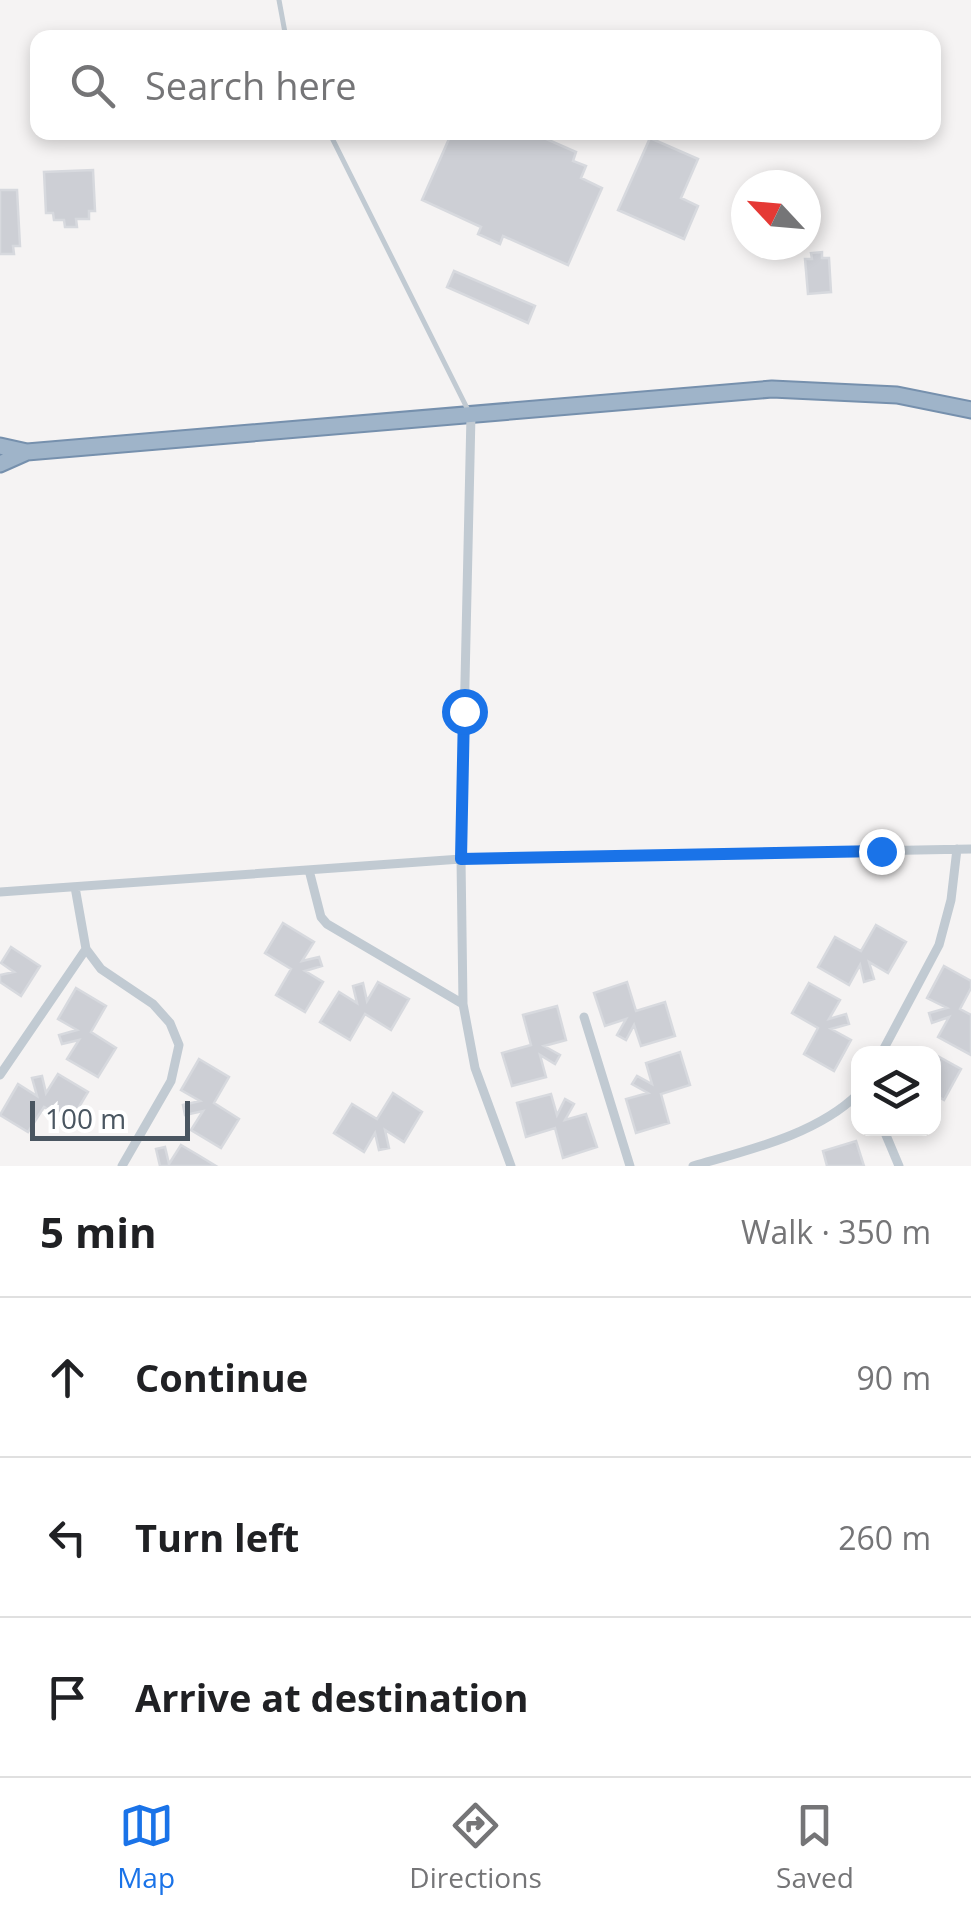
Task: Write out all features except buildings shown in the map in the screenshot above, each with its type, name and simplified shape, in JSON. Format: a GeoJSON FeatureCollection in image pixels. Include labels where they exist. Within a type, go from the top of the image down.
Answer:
{"type":"FeatureCollection","features":[{"type":"Feature","properties":{"kind":"highway"},"geometry":{"type":"LineString","coordinates":[[0,446],[27,452],[772,389],[897,396],[971,410]]}},
{"type":"Feature","properties":{"kind":"highway"},"geometry":{"type":"LineString","coordinates":[[0,464],[27,452]]}},
{"type":"Feature","properties":{"kind":"street"},"geometry":{"type":"LineString","coordinates":[[471,415],[461,859],[463,1004],[475,1068],[511,1166]]}},
{"type":"Feature","properties":{"kind":"street"},"geometry":{"type":"LineString","coordinates":[[0,892],[461,859],[971,849]]}},
{"type":"Feature","properties":{"kind":"street"},"geometry":{"type":"LineString","coordinates":[[885,1046],[939,944],[951,900],[958,850]]}},
{"type":"Feature","properties":{"kind":"street"},"geometry":{"type":"LineString","coordinates":[[309,870],[321,916],[327,924],[463,1004]]}},
{"type":"Feature","properties":{"kind":"street"},"geometry":{"type":"LineString","coordinates":[[75,886],[86,949],[101,969],[153,1004],[170,1023],[178,1045],[172,1081],[122,1166]]}},
{"type":"Feature","properties":{"kind":"street"},"geometry":{"type":"LineString","coordinates":[[0,1075],[86,949]]}},
{"type":"Feature","properties":{"kind":"street"},"geometry":{"type":"LineString","coordinates":[[584,1016],[630,1166]]}},
{"type":"Feature","properties":{"kind":"street"},"geometry":{"type":"LineString","coordinates":[[693,1166],[762,1146],[816,1123],[851,1101]]}},
{"type":"Feature","properties":{"kind":"street"},"geometry":{"type":"LineString","coordinates":[[886,1136],[900,1166]]}},
{"type":"Feature","properties":{"kind":"lane"},"geometry":{"type":"LineString","coordinates":[[279,0],[285,30]]}},
{"type":"Feature","properties":{"kind":"lane"},"geometry":{"type":"LineString","coordinates":[[334,140],[471,415]]}},
{"type":"Feature","properties":{"kind":"route"},"geometry":{"type":"LineString","coordinates":[[464,711],[461,859],[881,851]]}}]}
